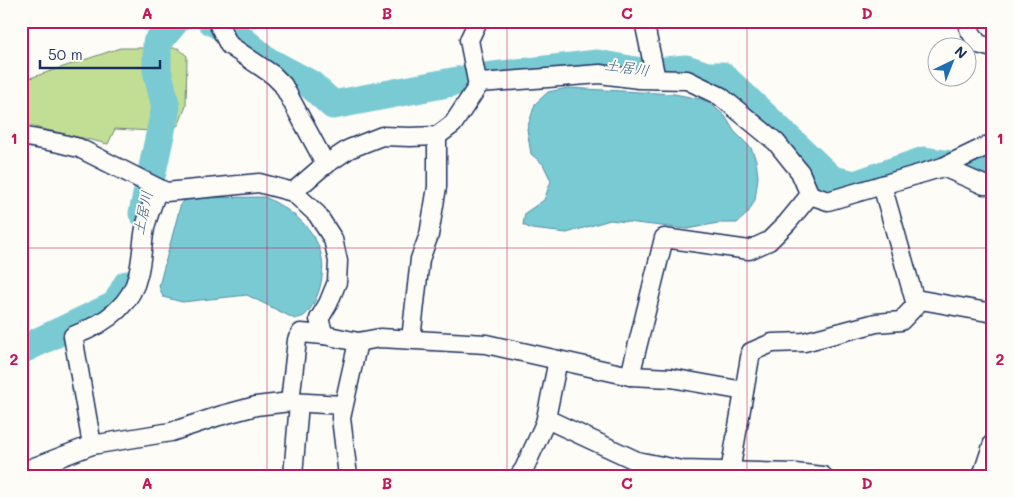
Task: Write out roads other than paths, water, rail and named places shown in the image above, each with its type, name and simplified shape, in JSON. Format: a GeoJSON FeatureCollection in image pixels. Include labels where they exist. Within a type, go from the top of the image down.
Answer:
{"type":"FeatureCollection","features":[{"type":"Feature","properties":{"kind":"street"},"geometry":{"type":"LineString","coordinates":[[216,21],[229,45],[273,75],[283,85],[326,165]]}},
{"type":"Feature","properties":{"kind":"street"},"geometry":{"type":"LineString","coordinates":[[478,21],[469,40],[478,85]]}},
{"type":"Feature","properties":{"kind":"street"},"geometry":{"type":"LineString","coordinates":[[644,21],[656,79]]}},
{"type":"Feature","properties":{"kind":"street"},"geometry":{"type":"LineString","coordinates":[[968,21],[978,44],[993,48]]}},
{"type":"Feature","properties":{"kind":"street"},"geometry":{"type":"LineString","coordinates":[[294,192],[349,148],[382,136],[437,136],[453,124],[480,83],[600,74],[687,80],[720,96],[776,142],[800,172],[810,195],[828,201],[943,167],[993,143]]}},
{"type":"Feature","properties":{"kind":"street"},"geometry":{"type":"LineString","coordinates":[[21,136],[78,148],[166,192],[259,183],[294,192],[317,214],[333,239],[338,261],[336,282],[328,304],[319,320],[324,335]]}},
{"type":"Feature","properties":{"kind":"street"},"geometry":{"type":"LineString","coordinates":[[411,339],[420,259],[429,235],[437,187],[437,136]]}},
{"type":"Feature","properties":{"kind":"street"},"geometry":{"type":"LineString","coordinates":[[943,167],[984,185],[993,185]]}},
{"type":"Feature","properties":{"kind":"street"},"geometry":{"type":"LineString","coordinates":[[882,185],[916,305]]}},
{"type":"Feature","properties":{"kind":"street"},"geometry":{"type":"LineString","coordinates":[[92,445],[74,336],[111,317],[126,302],[138,276],[146,227],[158,188]]}},
{"type":"Feature","properties":{"kind":"street"},"geometry":{"type":"LineString","coordinates":[[630,376],[664,238],[749,250],[769,241],[810,195]]}},
{"type":"Feature","properties":{"kind":"street"},"geometry":{"type":"LineString","coordinates":[[730,472],[751,352],[772,343],[804,342],[876,323],[901,321],[921,300],[993,313]]}},
{"type":"Feature","properties":{"kind":"street"},"geometry":{"type":"LineString","coordinates":[[293,476],[297,340],[300,333],[324,335],[358,342],[380,338],[486,344],[630,376],[672,378],[744,391]]}},
{"type":"Feature","properties":{"kind":"street"},"geometry":{"type":"LineString","coordinates":[[348,476],[341,418],[358,342]]}},
{"type":"Feature","properties":{"kind":"street"},"geometry":{"type":"LineString","coordinates":[[519,476],[545,422],[558,360]]}},
{"type":"Feature","properties":{"kind":"street"},"geometry":{"type":"LineString","coordinates":[[21,472],[92,445],[171,432],[256,406],[295,402],[343,405]]}},
{"type":"Feature","properties":{"kind":"street"},"geometry":{"type":"LineString","coordinates":[[545,422],[551,421],[636,460],[682,470],[795,473],[823,476]]}},
{"type":"Feature","properties":{"kind":"street"},"geometry":{"type":"LineString","coordinates":[[982,476],[993,443]]}},
{"type":"Feature","properties":{"kind":"water"},"geometry":{"type":"Polygon","coordinates":[[[568,88],[674,94],[701,99],[712,105],[725,116],[734,131],[751,148],[756,160],[758,177],[755,200],[748,213],[737,223],[718,223],[687,229],[610,220],[567,233],[532,229],[523,225],[525,213],[544,200],[551,181],[543,164],[531,154],[527,129],[535,104],[548,92],[568,88]]]}},
{"type":"Feature","properties":{"kind":"water"},"geometry":{"type":"Polygon","coordinates":[[[265,197],[291,212],[311,232],[318,244],[322,257],[323,271],[318,294],[305,315],[295,319],[247,295],[182,302],[163,297],[159,286],[181,203],[190,198],[265,197]]]}},
{"type":"Feature","properties":{"kind":"waterway","name":"土居川"},"geometry":{"type":"LineString","coordinates":[[143,213],[166,107],[157,70],[157,43],[175,21]]}},
{"type":"Feature","properties":{"kind":"waterway","name":"土居川"},"geometry":{"type":"LineString","coordinates":[[212,21],[237,36],[267,61],[310,84],[333,105],[468,79],[597,64],[646,73],[686,69],[707,76],[722,76],[832,180],[855,185],[924,161],[993,171]]}},
{"type":"Feature","properties":{"kind":"waterway","name":"土居川"},"geometry":{"type":"LineString","coordinates":[[21,350],[116,305],[127,285]]}}]}
